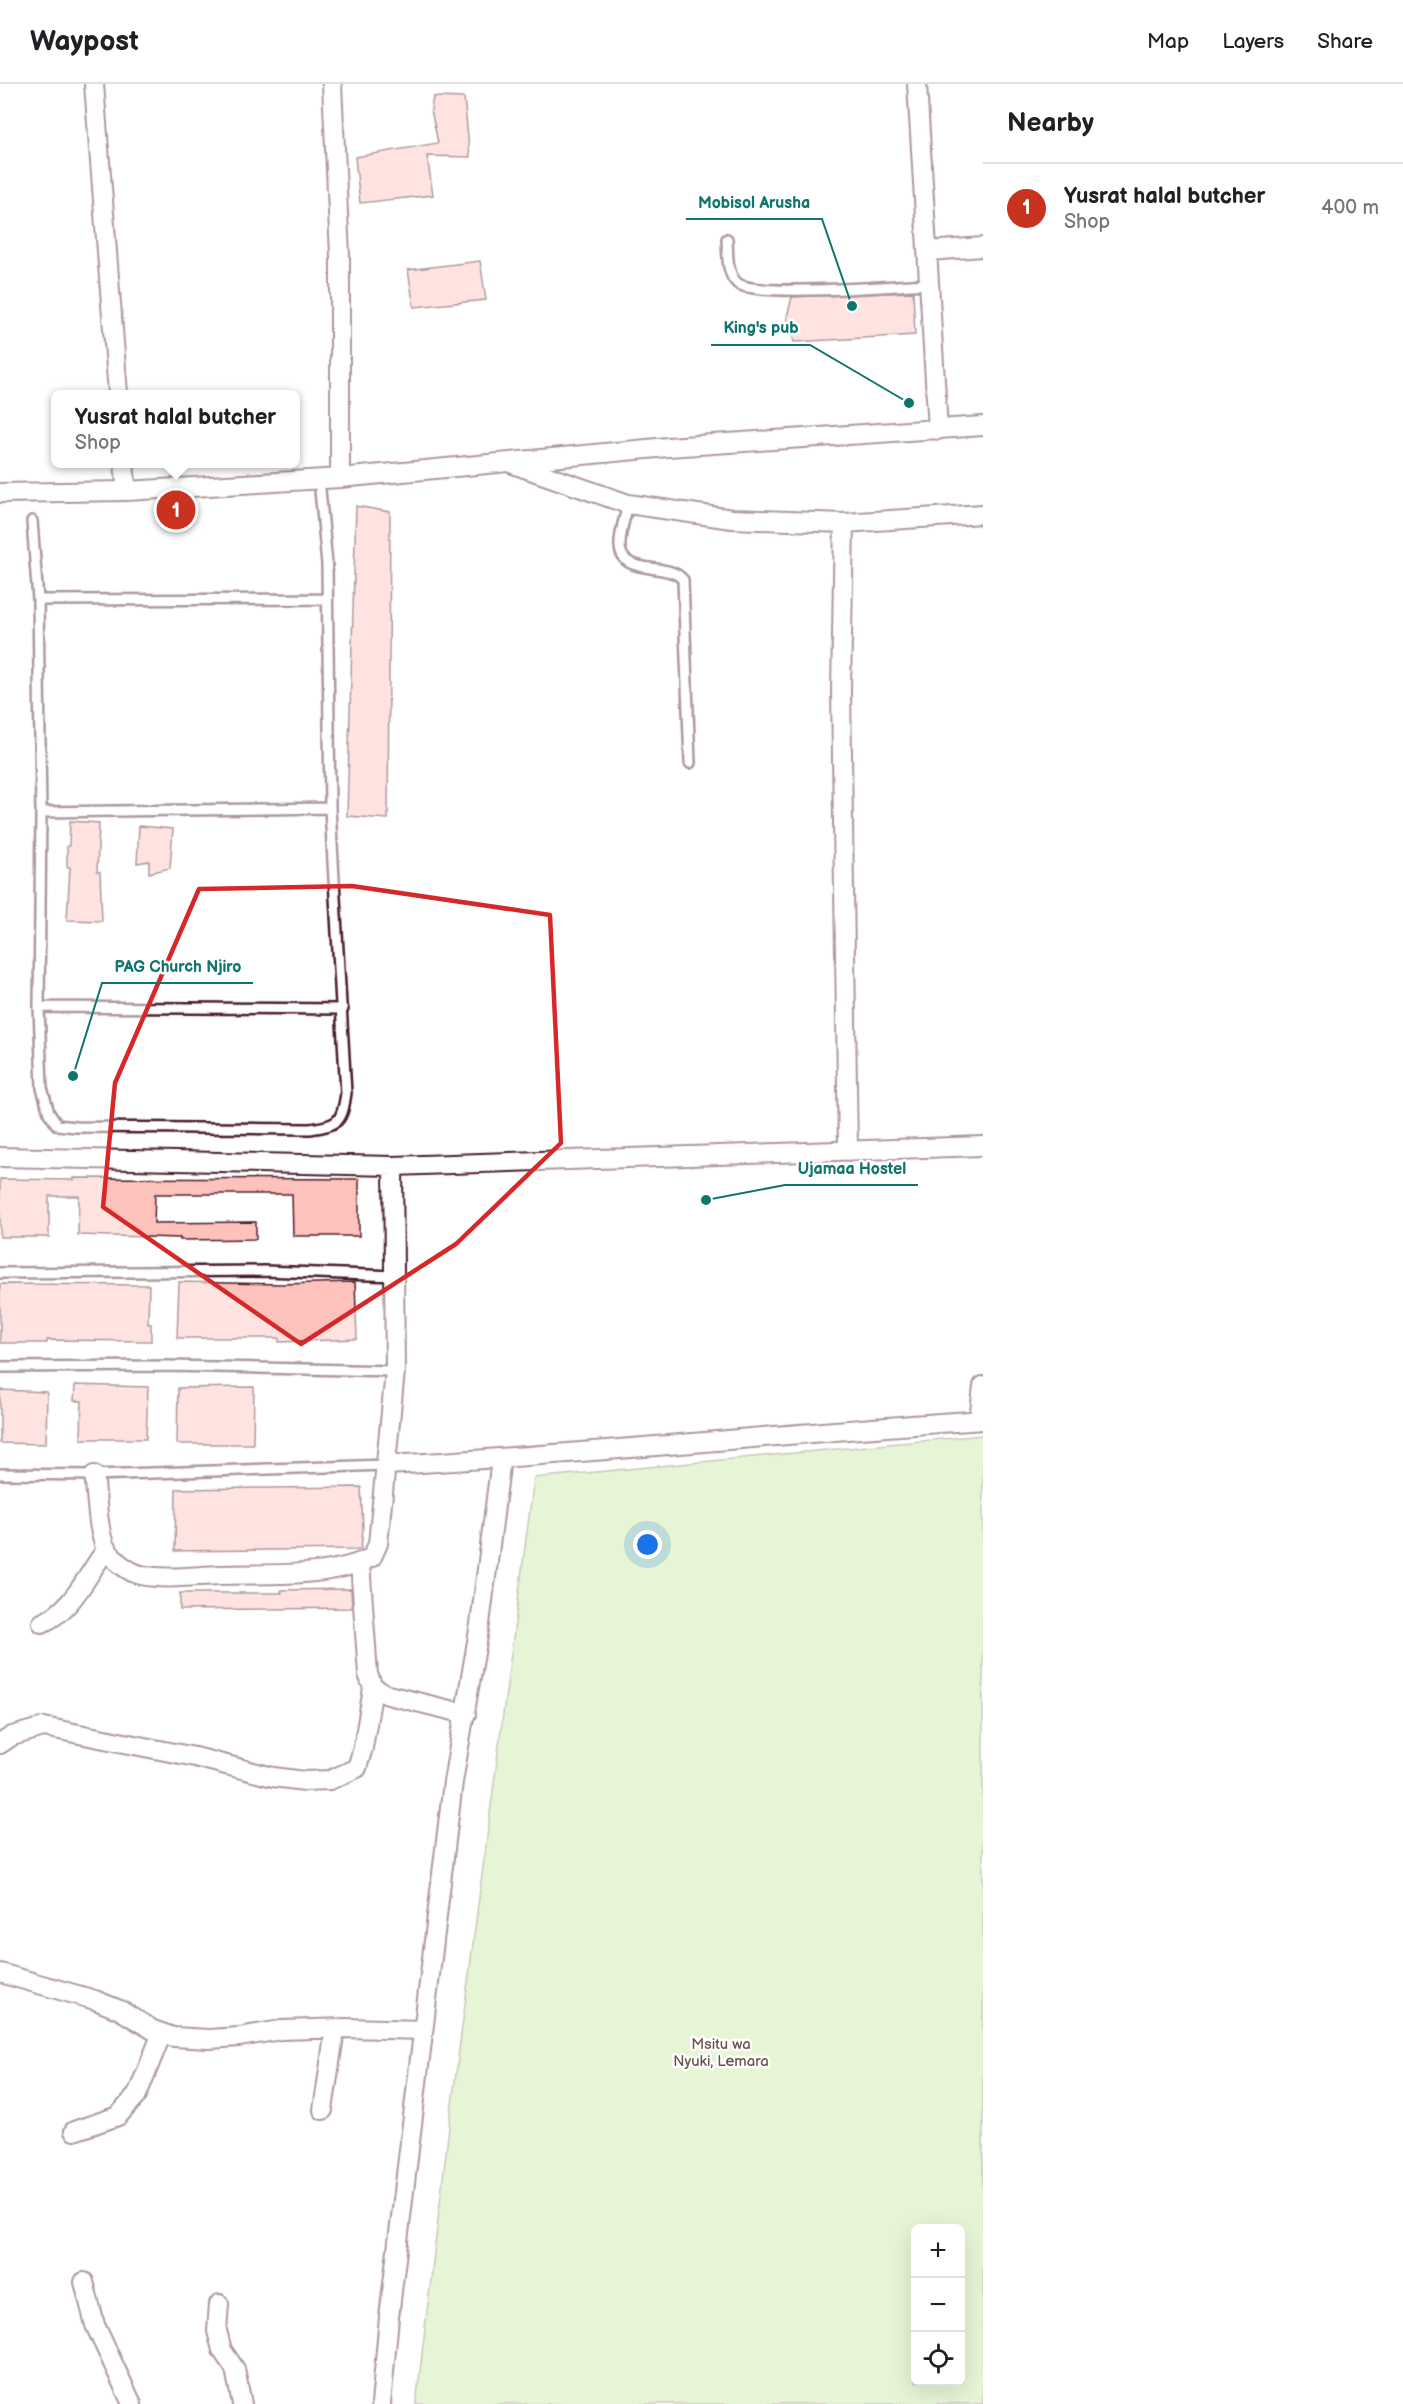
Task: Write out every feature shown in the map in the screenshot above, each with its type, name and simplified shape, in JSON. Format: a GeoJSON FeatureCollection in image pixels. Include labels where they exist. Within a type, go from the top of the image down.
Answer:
{"type":"FeatureCollection","features":[{"type":"Feature","properties":{"kind":"street"},"geometry":{"type":"LineString","coordinates":[[94,84],[118,390]]}},
{"type":"Feature","properties":{"kind":"street"},"geometry":{"type":"LineString","coordinates":[[332,84],[340,256],[340,478]]}},
{"type":"Feature","properties":{"kind":"street"},"geometry":{"type":"LineString","coordinates":[[917,84],[938,430]]}},
{"type":"Feature","properties":{"kind":"street"},"geometry":{"type":"LineString","coordinates":[[928,251],[983,247]]}},
{"type":"Feature","properties":{"kind":"street"},"geometry":{"type":"LineString","coordinates":[[0,493],[127,490],[340,478],[668,447],[983,426]]}},
{"type":"Feature","properties":{"kind":"street"},"geometry":{"type":"LineString","coordinates":[[506,462],[628,504],[732,519],[844,523],[983,514]]}},
{"type":"Feature","properties":{"kind":"street"},"geometry":{"type":"LineString","coordinates":[[124,468],[127,490]]}},
{"type":"Feature","properties":{"kind":"street"},"geometry":{"type":"LineString","coordinates":[[844,523],[841,701],[848,1151]]}},
{"type":"Feature","properties":{"kind":"street"},"geometry":{"type":"LineString","coordinates":[[0,1157],[393,1166],[983,1146]]}},
{"type":"Feature","properties":{"kind":"street"},"geometry":{"type":"LineString","coordinates":[[94,1475],[102,1537],[106,1550],[125,1568],[139,1575],[165,1577],[323,1571],[360,1563],[372,1557],[378,1544],[395,1371],[393,1166]]}},
{"type":"Feature","properties":{"kind":"street"},"geometry":{"type":"LineString","coordinates":[[386,1465],[501,1459],[878,1426],[981,1420],[983,1386]]}},
{"type":"Feature","properties":{"kind":"street"},"geometry":{"type":"LineString","coordinates":[[381,2404],[389,2318],[453,1782],[466,1714],[487,1574],[501,1459]]}},
{"type":"Feature","properties":{"kind":"street"},"geometry":{"type":"LineString","coordinates":[[42,1623],[57,1617],[69,1605],[106,1550]]}},
{"type":"Feature","properties":{"kind":"street"},"geometry":{"type":"LineString","coordinates":[[0,1744],[12,1736],[44,1727],[195,1757],[273,1777],[305,1781],[330,1780],[357,1768],[363,1748],[373,1688],[368,1674],[360,1563]]}},
{"type":"Feature","properties":{"kind":"street"},"geometry":{"type":"LineString","coordinates":[[373,1688],[387,1695],[466,1714]]}},
{"type":"Feature","properties":{"kind":"street"},"geometry":{"type":"LineString","coordinates":[[0,1973],[95,2000],[120,2010],[144,2026],[173,2037],[209,2040],[281,2030],[423,2030]]}},
{"type":"Feature","properties":{"kind":"street"},"geometry":{"type":"LineString","coordinates":[[323,2110],[335,2029]]}},
{"type":"Feature","properties":{"kind":"street"},"geometry":{"type":"LineString","coordinates":[[74,2131],[118,2116],[137,2095],[162,2033]]}},
{"type":"Feature","properties":{"kind":"street"},"geometry":{"type":"LineString","coordinates":[[84,2282],[95,2325],[132,2404]]}},
{"type":"Feature","properties":{"kind":"street"},"geometry":{"type":"LineString","coordinates":[[219,2304],[217,2331],[222,2350],[235,2369],[242,2404]]}},
{"type":"Feature","properties":{"kind":"lane"},"geometry":{"type":"LineString","coordinates":[[727,239],[732,277],[739,284],[748,288],[794,289],[930,284]]}},
{"type":"Feature","properties":{"kind":"lane"},"geometry":{"type":"LineString","coordinates":[[32,521],[38,600],[41,812],[39,1007],[42,1089],[49,1113],[57,1125],[76,1127],[310,1129],[331,1126],[339,1120],[344,1109],[346,1093],[330,808],[327,564],[319,479]]}},
{"type":"Feature","properties":{"kind":"lane"},"geometry":{"type":"LineString","coordinates":[[628,504],[620,543],[622,555],[630,564],[670,571],[680,575],[683,580],[690,763]]}},
{"type":"Feature","properties":{"kind":"lane"},"geometry":{"type":"LineString","coordinates":[[38,600],[327,599]]}},
{"type":"Feature","properties":{"kind":"lane"},"geometry":{"type":"LineString","coordinates":[[41,812],[330,808]]}},
{"type":"Feature","properties":{"kind":"lane"},"geometry":{"type":"LineString","coordinates":[[39,1007],[343,1009]]}},
{"type":"Feature","properties":{"kind":"lane"},"geometry":{"type":"LineString","coordinates":[[0,1273],[265,1271],[395,1276]]}},
{"type":"Feature","properties":{"kind":"lane"},"geometry":{"type":"LineString","coordinates":[[0,1367],[168,1366],[395,1371]]}},
{"type":"Feature","properties":{"kind":"lane"},"geometry":{"type":"LineString","coordinates":[[0,1474],[94,1475],[386,1465]]}},
{"type":"Feature","properties":{"kind":"highlighted area"},"geometry":{"type":"Polygon","coordinates":[[[352,886],[550,915],[561,1143],[456,1244],[301,1344],[103,1207],[115,1083],[199,889],[352,886]]]}},
{"type":"Feature","properties":{"kind":"green space","name":"Msitu wa Nyuki, Lemara"},"geometry":{"type":"Polygon","coordinates":[[[983,1435],[983,2404],[416,2404],[450,2119],[534,1478],[983,1435]]]}},
{"type":"Feature","properties":{"kind":"building"},"geometry":{"type":"Polygon","coordinates":[[[433,97],[464,98],[470,157],[427,156],[433,195],[360,203],[355,157],[438,143],[431,110],[433,97]]]}},
{"type":"Feature","properties":{"kind":"building"},"geometry":{"type":"Polygon","coordinates":[[[480,261],[486,300],[414,307],[408,270],[480,261]]]}},
{"type":"Feature","properties":{"kind":"building"},"geometry":{"type":"Polygon","coordinates":[[[913,292],[915,335],[794,342],[787,317],[792,297],[913,292]]]}},
{"type":"Feature","properties":{"kind":"building"},"geometry":{"type":"Polygon","coordinates":[[[356,506],[390,512],[388,819],[347,816],[356,506]]]}},
{"type":"Feature","properties":{"kind":"building"},"geometry":{"type":"Polygon","coordinates":[[[70,821],[99,823],[97,872],[100,872],[102,921],[67,920],[70,867],[67,867],[67,846],[69,846],[70,821]]]}},
{"type":"Feature","properties":{"kind":"building"},"geometry":{"type":"Polygon","coordinates":[[[139,826],[173,829],[170,868],[149,873],[149,861],[137,863],[139,826]]]}},
{"type":"Feature","properties":{"kind":"building"},"geometry":{"type":"Polygon","coordinates":[[[74,1178],[359,1179],[359,1236],[293,1236],[292,1194],[155,1194],[154,1223],[256,1222],[256,1239],[180,1240],[180,1238],[78,1235],[79,1196],[49,1196],[49,1237],[0,1237],[0,1179],[74,1180],[74,1178]]]}},
{"type":"Feature","properties":{"kind":"building"},"geometry":{"type":"Polygon","coordinates":[[[179,1282],[281,1284],[355,1282],[357,1339],[279,1342],[279,1338],[177,1338],[179,1282]]]}},
{"type":"Feature","properties":{"kind":"building"},"geometry":{"type":"Polygon","coordinates":[[[0,1284],[149,1285],[148,1324],[151,1324],[151,1341],[47,1340],[47,1343],[0,1343],[0,1284]]]}},
{"type":"Feature","properties":{"kind":"building"},"geometry":{"type":"Polygon","coordinates":[[[75,1385],[148,1387],[146,1439],[81,1439],[82,1401],[74,1401],[75,1385]]]}},
{"type":"Feature","properties":{"kind":"building"},"geometry":{"type":"Polygon","coordinates":[[[254,1387],[253,1444],[177,1444],[178,1388],[254,1387]]]}},
{"type":"Feature","properties":{"kind":"building"},"geometry":{"type":"Polygon","coordinates":[[[0,1390],[47,1392],[46,1444],[0,1443],[0,1390]]]}},
{"type":"Feature","properties":{"kind":"building"},"geometry":{"type":"Polygon","coordinates":[[[361,1487],[363,1529],[361,1549],[175,1551],[176,1489],[361,1487]]]}},
{"type":"Feature","properties":{"kind":"building"},"geometry":{"type":"Polygon","coordinates":[[[351,1589],[352,1608],[180,1610],[180,1593],[282,1593],[281,1590],[351,1589]]]}},
{"type":"Feature","properties":{"kind":"place","name":"Mobisol Arusha"},"geometry":{"type":"Point","coordinates":[852,306]}},
{"type":"Feature","properties":{"kind":"place","name":"King's pub"},"geometry":{"type":"Point","coordinates":[909,403]}},
{"type":"Feature","properties":{"kind":"place","name":"Yusrat halal butcher"},"geometry":{"type":"Point","coordinates":[176,510]}},
{"type":"Feature","properties":{"kind":"place","name":"PAG Church Njiro"},"geometry":{"type":"Point","coordinates":[73,1076]}},
{"type":"Feature","properties":{"kind":"place","name":"Ujamaa Hostel"},"geometry":{"type":"Point","coordinates":[706,1200]}}]}
